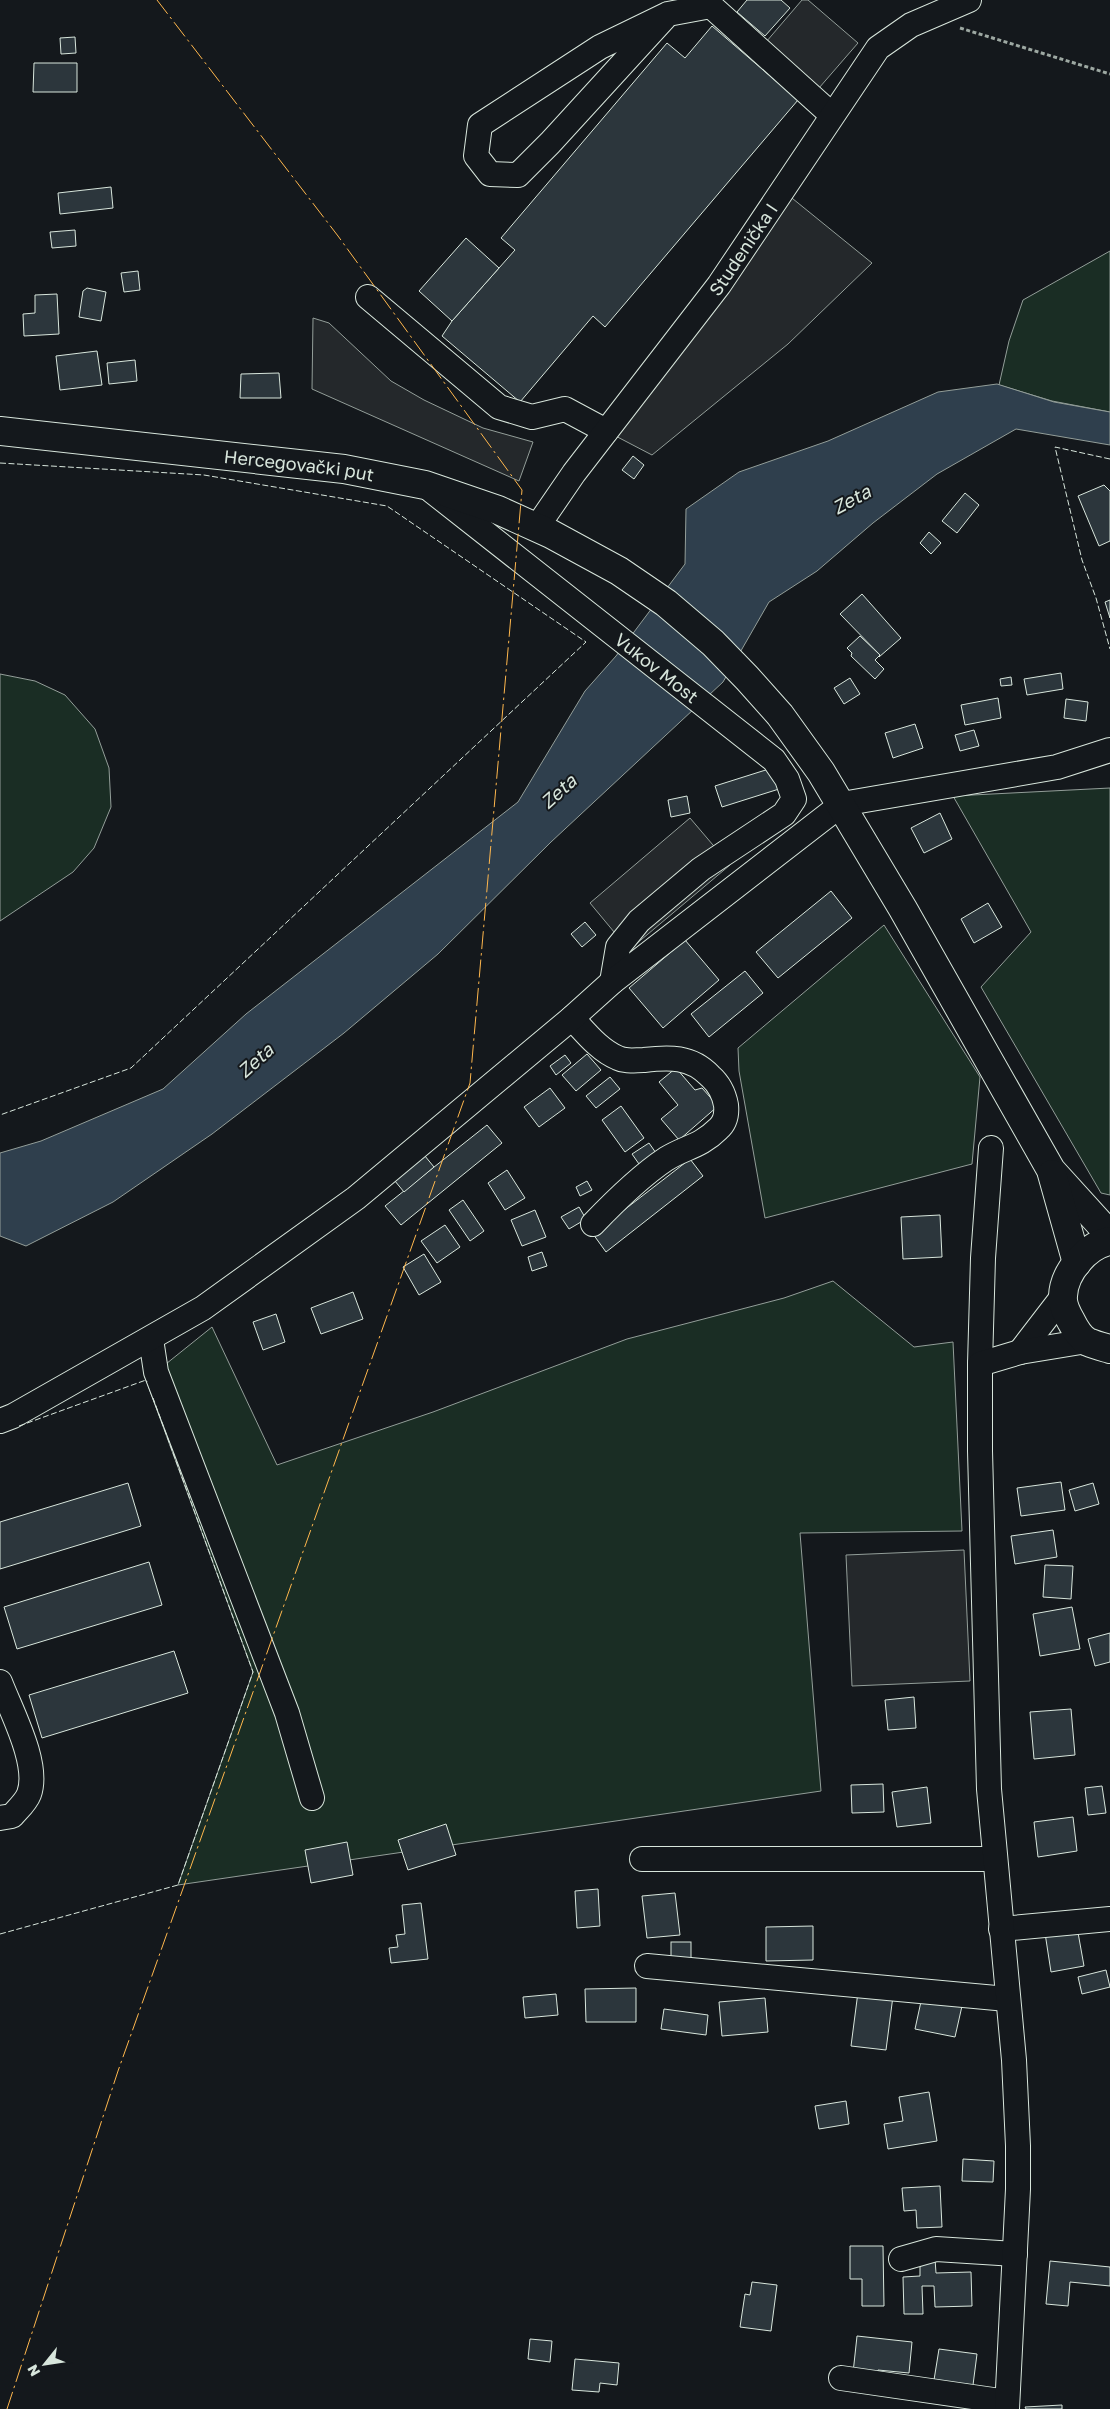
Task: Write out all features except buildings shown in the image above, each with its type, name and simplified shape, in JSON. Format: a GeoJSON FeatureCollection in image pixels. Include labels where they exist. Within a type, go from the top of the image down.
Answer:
{"type":"FeatureCollection","features":[{"type":"Feature","properties":{"kind":"main road","name":"Hercegovački put"},"geometry":{"type":"LineString","coordinates":[[0,431],[344,469],[425,485],[477,502],[538,527],[634,580],[682,616],[727,657],[799,741],[842,804],[1051,1170]]}},
{"type":"Feature","properties":{"kind":"main road"},"geometry":{"type":"LineString","coordinates":[[1051,1170],[1110,1235]]}},
{"type":"Feature","properties":{"kind":"main road"},"geometry":{"type":"LineString","coordinates":[[1051,1170],[1077,1263]]}},
{"type":"Feature","properties":{"kind":"main road"},"geometry":{"type":"LineString","coordinates":[[1098,1345],[1076,1330],[1065,1307],[1063,1296],[1068,1276],[1077,1263],[1090,1249],[1110,1241]]}},
{"type":"Feature","properties":{"kind":"street","name":"Studenička I"},"geometry":{"type":"LineString","coordinates":[[538,527],[574,473],[719,285],[878,48],[911,25],[970,0]]}},
{"type":"Feature","properties":{"kind":"street"},"geometry":{"type":"LineString","coordinates":[[668,14],[550,143],[518,175],[490,174],[476,156],[480,125],[600,47],[668,14],[710,6],[832,116]]}},
{"type":"Feature","properties":{"kind":"street"},"geometry":{"type":"LineString","coordinates":[[368,297],[498,407],[532,416],[564,409],[606,432]]}},
{"type":"Feature","properties":{"kind":"street","name":"Vukov Most"},"geometry":{"type":"LineString","coordinates":[[425,485],[774,760],[787,779],[794,799],[784,814],[701,869],[639,921],[618,947],[612,982]]}},
{"type":"Feature","properties":{"kind":"street"},"geometry":{"type":"LineString","coordinates":[[0,1421],[13,1416],[203,1308],[356,1198],[572,1018],[612,982],[842,804],[1057,767],[1110,750]]}},
{"type":"Feature","properties":{"kind":"street"},"geometry":{"type":"LineString","coordinates":[[572,1018],[591,1038],[617,1058],[630,1061],[668,1057],[689,1061],[702,1067],[717,1083],[725,1102],[726,1116],[720,1128],[700,1145],[667,1158],[625,1191],[593,1224]]}},
{"type":"Feature","properties":{"kind":"street"},"geometry":{"type":"LineString","coordinates":[[841,2378],[1007,2405],[1018,2189],[1017,2110],[994,1859],[988,1757],[980,1364],[983,1258],[992,1148]]}},
{"type":"Feature","properties":{"kind":"street"},"geometry":{"type":"LineString","coordinates":[[1020,1352],[1063,1296]]}},
{"type":"Feature","properties":{"kind":"street"},"geometry":{"type":"LineString","coordinates":[[151,1339],[156,1372],[287,1713],[312,1798]]}},
{"type":"Feature","properties":{"kind":"street"},"geometry":{"type":"LineString","coordinates":[[980,1364],[1020,1352],[1098,1345]]}},
{"type":"Feature","properties":{"kind":"street"},"geometry":{"type":"LineString","coordinates":[[0,1682],[27,1750],[32,1777],[29,1795],[12,1816],[0,1818]]}},
{"type":"Feature","properties":{"kind":"street"},"geometry":{"type":"LineString","coordinates":[[642,1859],[994,1859]]}},
{"type":"Feature","properties":{"kind":"street"},"geometry":{"type":"LineString","coordinates":[[1001,1929],[1110,1919]]}},
{"type":"Feature","properties":{"kind":"street"},"geometry":{"type":"LineString","coordinates":[[647,1966],[1007,1999]]}},
{"type":"Feature","properties":{"kind":"street"},"geometry":{"type":"LineString","coordinates":[[901,2259],[936,2248],[1015,2254]]}},
{"type":"Feature","properties":{"kind":"path"},"geometry":{"type":"LineString","coordinates":[[927,18],[1110,74]]}},
{"type":"Feature","properties":{"kind":"green space"},"geometry":{"type":"Polygon","coordinates":[[[1110,251],[1110,412],[1052,401],[999,385],[1009,341],[1023,300],[1110,251]]]}},
{"type":"Feature","properties":{"kind":"green space"},"geometry":{"type":"Polygon","coordinates":[[[0,674],[35,681],[65,695],[95,729],[109,768],[111,807],[94,848],[73,872],[0,921],[0,674]]]}},
{"type":"Feature","properties":{"kind":"green space"},"geometry":{"type":"Polygon","coordinates":[[[1110,788],[1110,1195],[1101,1193],[981,987],[1031,932],[953,796],[1110,788]]]}},
{"type":"Feature","properties":{"kind":"green space"},"geometry":{"type":"Polygon","coordinates":[[[884,925],[980,1077],[972,1164],[765,1218],[739,1071],[738,1048],[884,925]]]}},
{"type":"Feature","properties":{"kind":"green space"},"geometry":{"type":"Polygon","coordinates":[[[833,1281],[914,1347],[953,1342],[962,1531],[800,1533],[821,1791],[178,1885],[253,1672],[146,1380],[212,1327],[277,1465],[433,1412],[627,1339],[784,1298],[833,1281]]]}},
{"type":"Feature","properties":{"kind":"shaded area"},"geometry":{"type":"Polygon","coordinates":[[[802,0],[808,0],[858,43],[819,88],[766,42],[802,0]]]}},
{"type":"Feature","properties":{"kind":"shaded area"},"geometry":{"type":"Polygon","coordinates":[[[782,190],[872,263],[788,344],[652,455],[606,431],[782,190]]]}},
{"type":"Feature","properties":{"kind":"shaded area"},"geometry":{"type":"Polygon","coordinates":[[[313,318],[329,323],[391,381],[424,400],[483,428],[533,442],[519,481],[312,389],[313,318]]]}},
{"type":"Feature","properties":{"kind":"shaded area"},"geometry":{"type":"Polygon","coordinates":[[[690,818],[730,865],[629,950],[590,903],[690,818]]]}},
{"type":"Feature","properties":{"kind":"shaded area"},"geometry":{"type":"Polygon","coordinates":[[[964,1550],[970,1681],[852,1686],[846,1555],[964,1550]]]}},
{"type":"Feature","properties":{"kind":"water","name":"Zeta"},"geometry":{"type":"Polygon","coordinates":[[[997,384],[1054,402],[1110,412],[1110,445],[1016,429],[937,474],[873,523],[817,571],[769,602],[723,682],[551,842],[438,954],[344,1033],[212,1134],[113,1202],[26,1246],[0,1236],[0,1153],[41,1141],[163,1089],[246,1014],[518,802],[585,691],[616,656],[685,564],[686,509],[739,472],[828,441],[938,392],[997,384]]]}},
{"type":"Feature","properties":{"kind":"fence"},"geometry":{"type":"LineString","coordinates":[[1110,459],[1055,447],[1082,560],[1096,598],[1110,649]]}},
{"type":"Feature","properties":{"kind":"fence"},"geometry":{"type":"LineString","coordinates":[[0,463],[204,475],[387,506],[586,642],[131,1068],[0,1115]]}},
{"type":"Feature","properties":{"kind":"fence"},"geometry":{"type":"LineString","coordinates":[[19,1426],[146,1380],[147,1382]]}},
{"type":"Feature","properties":{"kind":"fence"},"geometry":{"type":"LineString","coordinates":[[0,1934],[178,1885],[253,1672],[153,1398]]}},
{"type":"Feature","properties":{"kind":"power"},"geometry":{"type":"LineString","coordinates":[[7,2409],[118,2071],[470,1083],[522,490],[338,236],[157,0]]}}]}
